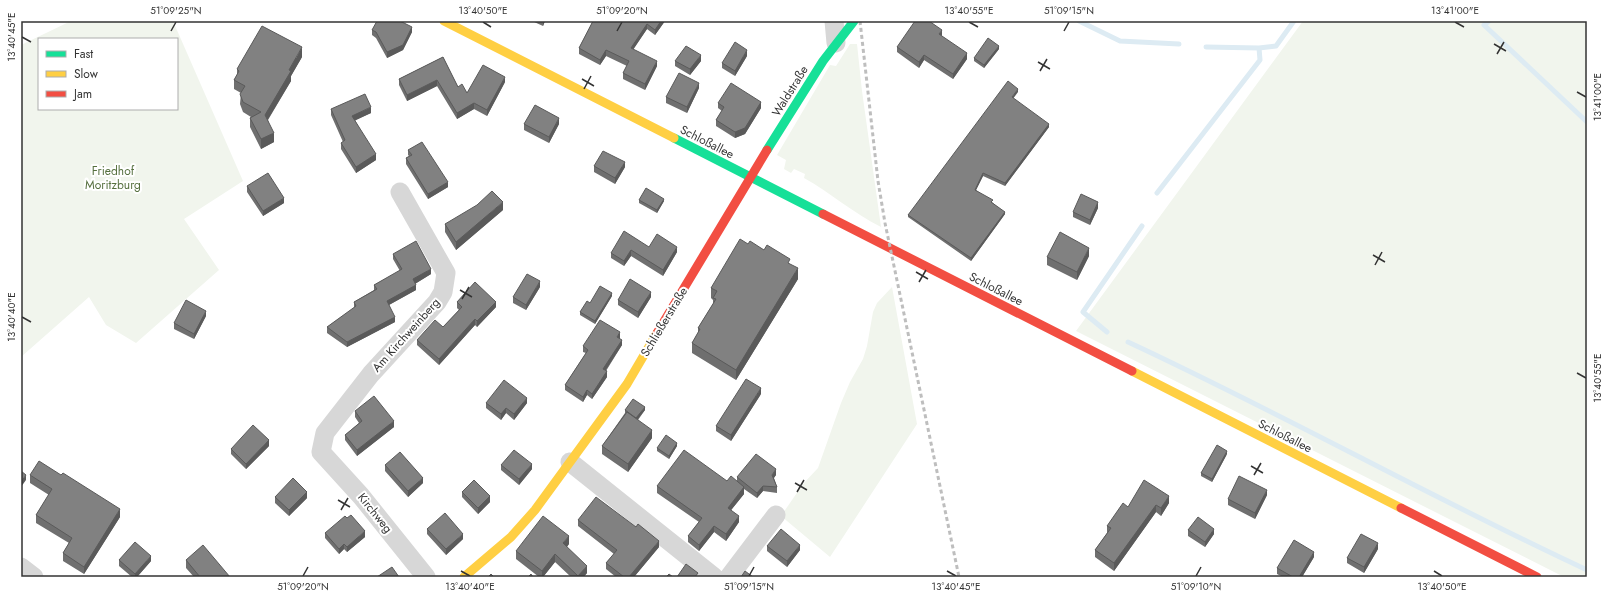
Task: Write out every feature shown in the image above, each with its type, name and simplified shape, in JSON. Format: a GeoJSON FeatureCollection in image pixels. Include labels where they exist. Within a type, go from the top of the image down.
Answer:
{"type":"FeatureCollection","features":[{"type":"Feature","properties":{"kind":"main road","name":"Schloßallee"},"geometry":{"type":"LineString","coordinates":[[444,21],[750,177],[1511,571],[1537,577]]}},
{"type":"Feature","properties":{"kind":"main road","name":"Waldstraße"},"geometry":{"type":"LineString","coordinates":[[750,177],[823,61],[854,21]]}},
{"type":"Feature","properties":{"kind":"main road","name":"Schließerstraße"},"geometry":{"type":"LineString","coordinates":[[464,577],[511,537],[535,510],[627,384],[750,177]]}},
{"type":"Feature","properties":{"kind":"street"},"geometry":{"type":"LineString","coordinates":[[834,21],[836,43]]}},
{"type":"Feature","properties":{"kind":"street","name":"Am Kirchweinberg"},"geometry":{"type":"LineString","coordinates":[[321,452],[325,433],[371,374],[437,302],[444,292],[446,273],[400,192]]}},
{"type":"Feature","properties":{"kind":"street","name":"Kirchweg"},"geometry":{"type":"LineString","coordinates":[[321,452],[361,496],[426,577]]}},
{"type":"Feature","properties":{"kind":"street"},"geometry":{"type":"LineString","coordinates":[[570,462],[714,577]]}},
{"type":"Feature","properties":{"kind":"street"},"geometry":{"type":"LineString","coordinates":[[730,577],[776,515]]}},
{"type":"Feature","properties":{"kind":"street"},"geometry":{"type":"LineString","coordinates":[[21,567],[34,577]]}},
{"type":"Feature","properties":{"kind":"green space","name":"Friedhof Moritzburg"},"geometry":{"type":"Polygon","coordinates":[[[71,21],[173,21],[243,181],[184,219],[219,270],[136,343],[106,325],[89,297],[21,357],[21,45],[71,21]]]}},
{"type":"Feature","properties":{"kind":"green space"},"geometry":{"type":"Polygon","coordinates":[[[1303,21],[1587,21],[1587,577],[1564,577],[1076,331],[1303,21]]]}},
{"type":"Feature","properties":{"kind":"green space"},"geometry":{"type":"Polygon","coordinates":[[[850,44],[857,44],[881,227],[861,216],[804,178],[805,174],[794,169],[791,173],[784,169],[786,160],[777,155],[830,65],[836,66],[850,44]]]}},
{"type":"Feature","properties":{"kind":"green space"},"geometry":{"type":"Polygon","coordinates":[[[892,287],[917,424],[830,557],[781,516],[803,484],[818,468],[841,403],[850,382],[863,359],[867,346],[873,312],[877,303],[892,287]]]}},
{"type":"Feature","properties":{"kind":"building"},"geometry":{"type":"Polygon","coordinates":[[[377,21],[400,21],[412,27],[403,45],[387,52],[376,32],[372,30],[377,21]]]}},
{"type":"Feature","properties":{"kind":"building"},"geometry":{"type":"Polygon","coordinates":[[[593,21],[661,21],[655,30],[647,24],[631,48],[657,61],[645,84],[623,73],[629,61],[606,50],[600,60],[579,48],[593,21]]]}},
{"type":"Feature","properties":{"kind":"building"},"geometry":{"type":"Polygon","coordinates":[[[915,21],[929,21],[942,30],[939,34],[967,53],[953,74],[924,55],[919,62],[897,47],[915,21]]]}},
{"type":"Feature","properties":{"kind":"building"},"geometry":{"type":"Polygon","coordinates":[[[262,26],[302,47],[289,70],[291,71],[265,115],[274,133],[261,139],[250,118],[261,112],[243,102],[240,94],[245,86],[234,80],[239,71],[237,69],[262,26]]]}},
{"type":"Feature","properties":{"kind":"building"},"geometry":{"type":"Polygon","coordinates":[[[988,38],[999,46],[984,65],[974,58],[988,38]]]}},
{"type":"Feature","properties":{"kind":"building"},"geometry":{"type":"Polygon","coordinates":[[[735,42],[747,50],[735,71],[722,63],[735,42]]]}},
{"type":"Feature","properties":{"kind":"building"},"geometry":{"type":"Polygon","coordinates":[[[686,46],[701,55],[690,69],[675,61],[686,46]]]}},
{"type":"Feature","properties":{"kind":"building"},"geometry":{"type":"Polygon","coordinates":[[[443,57],[458,87],[462,84],[467,93],[483,65],[505,77],[487,110],[474,103],[457,113],[437,80],[407,95],[399,79],[443,57]]]}},
{"type":"Feature","properties":{"kind":"building"},"geometry":{"type":"Polygon","coordinates":[[[679,73],[699,83],[687,107],[666,97],[679,73]]]}},
{"type":"Feature","properties":{"kind":"building"},"geometry":{"type":"Polygon","coordinates":[[[1008,81],[1018,89],[1012,97],[1049,124],[1005,183],[983,173],[975,190],[993,200],[991,202],[1005,212],[971,258],[908,215],[1008,81]]]}},
{"type":"Feature","properties":{"kind":"building"},"geometry":{"type":"Polygon","coordinates":[[[731,83],[761,102],[745,128],[735,132],[716,120],[724,107],[718,103],[731,83]]]}},
{"type":"Feature","properties":{"kind":"building"},"geometry":{"type":"Polygon","coordinates":[[[365,94],[371,107],[352,116],[376,154],[356,167],[341,143],[345,140],[331,109],[365,94]]]}},
{"type":"Feature","properties":{"kind":"building"},"geometry":{"type":"Polygon","coordinates":[[[535,105],[559,118],[549,137],[524,124],[535,105]]]}},
{"type":"Feature","properties":{"kind":"building"},"geometry":{"type":"Polygon","coordinates":[[[422,142],[448,182],[428,194],[406,158],[412,155],[408,150],[422,142]]]}},
{"type":"Feature","properties":{"kind":"building"},"geometry":{"type":"Polygon","coordinates":[[[603,151],[625,162],[615,178],[594,166],[603,151]]]}},
{"type":"Feature","properties":{"kind":"building"},"geometry":{"type":"Polygon","coordinates":[[[268,173],[284,198],[263,211],[247,186],[268,173]]]}},
{"type":"Feature","properties":{"kind":"building"},"geometry":{"type":"Polygon","coordinates":[[[646,188],[664,199],[657,210],[639,200],[646,188]]]}},
{"type":"Feature","properties":{"kind":"building"},"geometry":{"type":"Polygon","coordinates":[[[492,191],[503,202],[456,242],[445,224],[477,205],[492,191]]]}},
{"type":"Feature","properties":{"kind":"building"},"geometry":{"type":"Polygon","coordinates":[[[1081,194],[1098,202],[1090,220],[1073,212],[1081,194]]]}},
{"type":"Feature","properties":{"kind":"building"},"geometry":{"type":"Polygon","coordinates":[[[624,231],[649,247],[657,234],[677,247],[663,270],[631,250],[624,261],[611,253],[624,231]]]}},
{"type":"Feature","properties":{"kind":"building"},"geometry":{"type":"Polygon","coordinates":[[[1060,232],[1089,248],[1077,272],[1047,257],[1060,232]]]}},
{"type":"Feature","properties":{"kind":"building"},"geometry":{"type":"Polygon","coordinates":[[[740,239],[748,244],[750,241],[764,250],[767,245],[790,259],[788,263],[798,268],[736,370],[692,343],[700,329],[698,328],[716,299],[713,298],[717,291],[711,288],[740,239]]]}},
{"type":"Feature","properties":{"kind":"building"},"geometry":{"type":"Polygon","coordinates":[[[416,241],[431,269],[413,279],[416,285],[387,301],[395,317],[347,342],[327,327],[356,306],[354,302],[377,289],[374,285],[402,269],[393,254],[416,241]]]}},
{"type":"Feature","properties":{"kind":"building"},"geometry":{"type":"Polygon","coordinates":[[[527,274],[540,281],[526,305],[513,297],[527,274]]]}},
{"type":"Feature","properties":{"kind":"building"},"geometry":{"type":"Polygon","coordinates":[[[630,279],[651,292],[638,312],[618,300],[630,279]]]}},
{"type":"Feature","properties":{"kind":"building"},"geometry":{"type":"Polygon","coordinates":[[[475,282],[496,302],[477,321],[475,319],[439,359],[417,340],[435,320],[443,327],[462,307],[457,302],[475,282]]]}},
{"type":"Feature","properties":{"kind":"building"},"geometry":{"type":"Polygon","coordinates":[[[600,286],[612,293],[595,321],[580,312],[587,301],[590,303],[600,286]]]}},
{"type":"Feature","properties":{"kind":"building"},"geometry":{"type":"Polygon","coordinates":[[[186,300],[206,311],[194,334],[174,323],[186,300]]]}},
{"type":"Feature","properties":{"kind":"building"},"geometry":{"type":"Polygon","coordinates":[[[600,320],[620,332],[617,337],[622,340],[603,369],[607,371],[592,394],[587,390],[583,397],[565,385],[588,350],[583,346],[600,320]]]}},
{"type":"Feature","properties":{"kind":"building"},"geometry":{"type":"Polygon","coordinates":[[[746,379],[761,388],[731,435],[716,426],[746,379]]]}},
{"type":"Feature","properties":{"kind":"building"},"geometry":{"type":"Polygon","coordinates":[[[504,380],[527,398],[514,414],[506,408],[501,414],[486,403],[504,380]]]}},
{"type":"Feature","properties":{"kind":"building"},"geometry":{"type":"Polygon","coordinates":[[[374,396],[394,421],[357,450],[345,435],[362,421],[355,411],[374,396]]]}},
{"type":"Feature","properties":{"kind":"building"},"geometry":{"type":"Polygon","coordinates":[[[633,399],[645,407],[636,418],[625,410],[633,399]]]}},
{"type":"Feature","properties":{"kind":"building"},"geometry":{"type":"Polygon","coordinates":[[[627,412],[652,430],[628,464],[602,446],[627,412]]]}},
{"type":"Feature","properties":{"kind":"building"},"geometry":{"type":"Polygon","coordinates":[[[253,425],[269,440],[246,464],[231,449],[253,425]]]}},
{"type":"Feature","properties":{"kind":"building"},"geometry":{"type":"Polygon","coordinates":[[[666,435],[677,443],[669,456],[657,448],[666,435]]]}},
{"type":"Feature","properties":{"kind":"building"},"geometry":{"type":"Polygon","coordinates":[[[1217,445],[1227,451],[1212,479],[1201,473],[1217,445]]]}},
{"type":"Feature","properties":{"kind":"building"},"geometry":{"type":"Polygon","coordinates":[[[514,450],[532,464],[519,479],[501,465],[514,450]]]}},
{"type":"Feature","properties":{"kind":"building"},"geometry":{"type":"Polygon","coordinates":[[[684,450],[727,481],[731,476],[744,487],[728,508],[739,516],[726,534],[714,526],[699,545],[688,536],[702,518],[657,486],[684,450]]]}},
{"type":"Feature","properties":{"kind":"building"},"geometry":{"type":"Polygon","coordinates":[[[400,452],[423,478],[408,491],[385,465],[400,452]]]}},
{"type":"Feature","properties":{"kind":"building"},"geometry":{"type":"Polygon","coordinates":[[[756,454],[776,469],[772,475],[777,487],[763,486],[757,493],[737,477],[756,454]]]}},
{"type":"Feature","properties":{"kind":"building"},"geometry":{"type":"Polygon","coordinates":[[[39,461],[61,475],[63,473],[120,509],[84,567],[63,553],[72,538],[36,515],[52,489],[30,475],[39,461]]]}},
{"type":"Feature","properties":{"kind":"building"},"geometry":{"type":"Polygon","coordinates":[[[21,471],[26,475],[21,482],[21,471]]]}},
{"type":"Feature","properties":{"kind":"building"},"geometry":{"type":"Polygon","coordinates":[[[1239,476],[1267,490],[1255,513],[1228,499],[1239,476]]]}},
{"type":"Feature","properties":{"kind":"building"},"geometry":{"type":"Polygon","coordinates":[[[293,478],[307,492],[289,510],[275,497],[293,478]]]}},
{"type":"Feature","properties":{"kind":"building"},"geometry":{"type":"Polygon","coordinates":[[[474,480],[490,496],[478,508],[462,492],[474,480]]]}},
{"type":"Feature","properties":{"kind":"building"},"geometry":{"type":"Polygon","coordinates":[[[1144,480],[1169,496],[1161,508],[1156,505],[1114,563],[1095,550],[1111,528],[1107,526],[1123,503],[1128,507],[1144,480]]]}},
{"type":"Feature","properties":{"kind":"building"},"geometry":{"type":"Polygon","coordinates":[[[596,497],[636,527],[638,524],[659,541],[629,577],[624,577],[606,563],[617,550],[578,520],[596,497]]]}},
{"type":"Feature","properties":{"kind":"building"},"geometry":{"type":"Polygon","coordinates":[[[445,513],[463,534],[446,549],[427,529],[445,513]]]}},
{"type":"Feature","properties":{"kind":"building"},"geometry":{"type":"Polygon","coordinates":[[[351,515],[365,531],[347,547],[344,544],[339,549],[325,533],[345,516],[347,518],[351,515]]]}},
{"type":"Feature","properties":{"kind":"building"},"geometry":{"type":"Polygon","coordinates":[[[543,516],[569,536],[563,543],[587,566],[578,576],[555,554],[542,571],[516,551],[543,516]]]}},
{"type":"Feature","properties":{"kind":"building"},"geometry":{"type":"Polygon","coordinates":[[[1198,517],[1214,529],[1205,542],[1188,530],[1198,517]]]}},
{"type":"Feature","properties":{"kind":"building"},"geometry":{"type":"Polygon","coordinates":[[[781,529],[800,545],[787,561],[767,546],[781,529]]]}},
{"type":"Feature","properties":{"kind":"building"},"geometry":{"type":"Polygon","coordinates":[[[1361,534],[1378,543],[1364,567],[1347,558],[1361,534]]]}},
{"type":"Feature","properties":{"kind":"building"},"geometry":{"type":"Polygon","coordinates":[[[1294,540],[1314,552],[1299,577],[1293,577],[1277,568],[1294,540]]]}},
{"type":"Feature","properties":{"kind":"building"},"geometry":{"type":"Polygon","coordinates":[[[135,542],[151,556],[135,574],[119,560],[135,542]]]}},
{"type":"Feature","properties":{"kind":"building"},"geometry":{"type":"Polygon","coordinates":[[[203,545],[230,577],[200,577],[186,560],[203,545]]]}},
{"type":"Feature","properties":{"kind":"building"},"geometry":{"type":"Polygon","coordinates":[[[686,564],[698,573],[695,577],[677,577],[686,564]]]}},
{"type":"Feature","properties":{"kind":"building"},"geometry":{"type":"Polygon","coordinates":[[[392,567],[399,577],[377,577],[392,567]]]}},
{"type":"Feature","properties":{"kind":"building"},"geometry":{"type":"Polygon","coordinates":[[[745,571],[753,577],[741,577],[745,571]]]}},
{"type":"Feature","properties":{"kind":"building"},"geometry":{"type":"Polygon","coordinates":[[[669,574],[673,577],[666,577],[669,574]]]}},
{"type":"Feature","properties":{"kind":"waterway"},"geometry":{"type":"LineString","coordinates":[[1079,21],[1120,41],[1179,44]]}},
{"type":"Feature","properties":{"kind":"waterway"},"geometry":{"type":"LineString","coordinates":[[1157,193],[1260,60],[1259,48],[1276,46],[1294,21]]}},
{"type":"Feature","properties":{"kind":"waterway"},"geometry":{"type":"LineString","coordinates":[[1489,21],[1484,25],[1587,122]]}},
{"type":"Feature","properties":{"kind":"waterway"},"geometry":{"type":"LineString","coordinates":[[1206,47],[1259,48]]}},
{"type":"Feature","properties":{"kind":"waterway"},"geometry":{"type":"LineString","coordinates":[[1107,332],[1083,312],[1142,226]]}},
{"type":"Feature","properties":{"kind":"waterway"},"geometry":{"type":"LineString","coordinates":[[1128,342],[1587,570]]}},
{"type":"Feature","properties":{"kind":"railway"},"geometry":{"type":"LineString","coordinates":[[860,21],[878,181],[885,223],[959,577]]}},
{"type":"Feature","properties":{"kind":"traffic: fast"},"geometry":{"type":"LineString","coordinates":[[767,150],[823,61],[854,21]]}},
{"type":"Feature","properties":{"kind":"traffic: fast"},"geometry":{"type":"LineString","coordinates":[[674,138],[823,214]]}},
{"type":"Feature","properties":{"kind":"traffic: slow"},"geometry":{"type":"LineString","coordinates":[[444,21],[674,138]]}},
{"type":"Feature","properties":{"kind":"traffic: slow"},"geometry":{"type":"LineString","coordinates":[[464,577],[511,537],[535,510],[627,384],[657,333]]}},
{"type":"Feature","properties":{"kind":"traffic: slow"},"geometry":{"type":"LineString","coordinates":[[1132,371],[1401,508]]}},
{"type":"Feature","properties":{"kind":"traffic: jam"},"geometry":{"type":"LineString","coordinates":[[657,333],[767,150]]}},
{"type":"Feature","properties":{"kind":"traffic: jam"},"geometry":{"type":"LineString","coordinates":[[823,214],[1132,371]]}},
{"type":"Feature","properties":{"kind":"traffic: jam"},"geometry":{"type":"LineString","coordinates":[[1401,508],[1537,577]]}}]}
